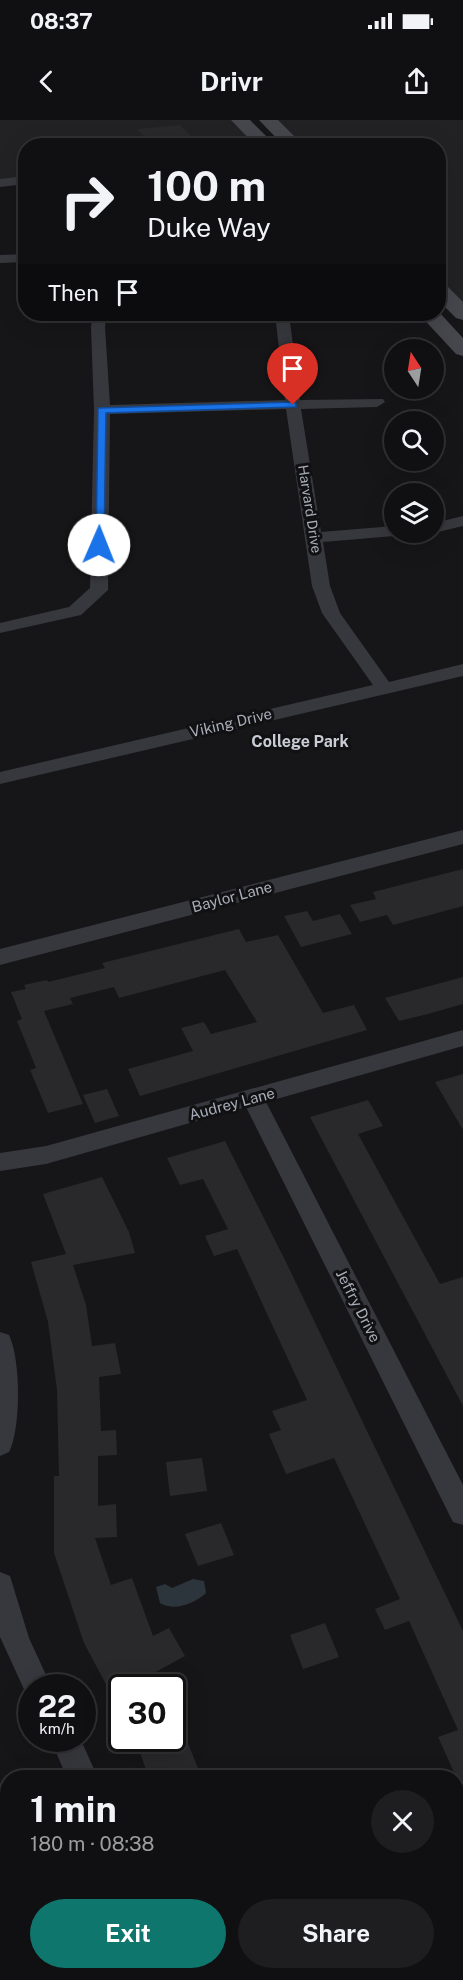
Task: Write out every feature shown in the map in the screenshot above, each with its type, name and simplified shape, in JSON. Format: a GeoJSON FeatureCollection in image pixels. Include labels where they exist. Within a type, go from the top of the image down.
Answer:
{"type":"FeatureCollection","features":[{"type":"Feature","properties":{"kind":"main road"},"geometry":{"type":"LineString","coordinates":[[240,120],[259,138]]}},
{"type":"Feature","properties":{"kind":"main road"},"geometry":{"type":"LineString","coordinates":[[268,120],[287,138]]}},
{"type":"Feature","properties":{"kind":"main road"},"geometry":{"type":"LineString","coordinates":[[446,296],[463,314]]}},
{"type":"Feature","properties":{"kind":"main road"},"geometry":{"type":"LineString","coordinates":[[436,321],[463,350]]}},
{"type":"Feature","properties":{"kind":"street"},"geometry":{"type":"LineString","coordinates":[[0,183],[18,181]]}},
{"type":"Feature","properties":{"kind":"street"},"geometry":{"type":"LineString","coordinates":[[0,259],[18,258]]}},
{"type":"Feature","properties":{"kind":"street"},"geometry":{"type":"LineString","coordinates":[[0,628],[75,611],[99,590],[102,410],[99,321]]}},
{"type":"Feature","properties":{"kind":"street","name":"Harvard Drive"},"geometry":{"type":"LineString","coordinates":[[283,321],[293,405],[321,586],[331,613],[384,687]]}},
{"type":"Feature","properties":{"kind":"street"},"geometry":{"type":"LineString","coordinates":[[102,410],[377,402]]}},
{"type":"Feature","properties":{"kind":"street"},"geometry":{"type":"LineString","coordinates":[[444,526],[463,521]]}},
{"type":"Feature","properties":{"kind":"street"},"geometry":{"type":"LineString","coordinates":[[315,537],[384,532]]}},
{"type":"Feature","properties":{"kind":"street","name":"Viking Drive"},"geometry":{"type":"LineString","coordinates":[[0,778],[463,670]]}},
{"type":"Feature","properties":{"kind":"street","name":"Baylor Lane"},"geometry":{"type":"LineString","coordinates":[[0,957],[463,837]]}},
{"type":"Feature","properties":{"kind":"street","name":"Audrey Lane"},"geometry":{"type":"LineString","coordinates":[[0,1162],[46,1155],[463,1038]]}},
{"type":"Feature","properties":{"kind":"street","name":"Jeffry Drive"},"geometry":{"type":"LineString","coordinates":[[253,1098],[463,1513]]}},
{"type":"Feature","properties":{"kind":"street"},"geometry":{"type":"LineString","coordinates":[[0,1343],[5,1391],[0,1444]]}},
{"type":"Feature","properties":{"kind":"street"},"geometry":{"type":"LineString","coordinates":[[0,1584],[3,1603],[22,1658],[31,1674]]}},
{"type":"Feature","properties":{"kind":"street"},"geometry":{"type":"LineString","coordinates":[[71,1752],[79,1770]]}},
{"type":"Feature","properties":{"kind":"shaded area"},"geometry":{"type":"Polygon","coordinates":[[[0,120],[240,120],[259,138],[18,138],[18,181],[0,183],[0,120]]]}},
{"type":"Feature","properties":{"kind":"shaded area"},"geometry":{"type":"Polygon","coordinates":[[[268,120],[463,120],[463,314],[446,296],[446,138],[287,138],[268,120]]]}},
{"type":"Feature","properties":{"kind":"shaded area"},"geometry":{"type":"Polygon","coordinates":[[[193,1579],[204,1581],[206,1593],[201,1597],[191,1603],[172,1607],[160,1603],[156,1587],[165,1584],[172,1588],[193,1579]]]}},
{"type":"Feature","properties":{"kind":"building"},"geometry":{"type":"Polygon","coordinates":[[[180,125],[193,138],[145,138],[137,129],[180,125]]]}},
{"type":"Feature","properties":{"kind":"building"},"geometry":{"type":"Polygon","coordinates":[[[463,869],[463,906],[393,925],[387,915],[360,922],[350,905],[376,899],[373,892],[463,869]]]}},
{"type":"Feature","properties":{"kind":"building"},"geometry":{"type":"Polygon","coordinates":[[[307,911],[313,921],[340,914],[352,934],[301,947],[284,916],[307,911]]]}},
{"type":"Feature","properties":{"kind":"building"},"geometry":{"type":"Polygon","coordinates":[[[239,929],[246,942],[278,935],[323,1013],[354,1005],[367,1030],[140,1096],[128,1069],[193,1051],[181,1028],[204,1022],[211,1034],[257,1022],[225,970],[119,998],[114,987],[70,998],[73,1004],[44,1011],[83,1104],[48,1113],[30,1070],[36,1068],[17,1021],[22,1019],[11,992],[26,989],[24,985],[47,980],[48,982],[105,968],[102,963],[239,929]]]}},
{"type":"Feature","properties":{"kind":"building"},"geometry":{"type":"Polygon","coordinates":[[[463,977],[463,1004],[428,1014],[399,1021],[385,998],[463,977]]]}},
{"type":"Feature","properties":{"kind":"building"},"geometry":{"type":"Polygon","coordinates":[[[463,1074],[463,1130],[435,1082],[463,1074]]]}},
{"type":"Feature","properties":{"kind":"building"},"geometry":{"type":"Polygon","coordinates":[[[107,1089],[119,1116],[95,1123],[83,1095],[107,1089]]]}},
{"type":"Feature","properties":{"kind":"building"},"geometry":{"type":"Polygon","coordinates":[[[368,1100],[383,1126],[358,1134],[440,1284],[463,1277],[463,1406],[310,1117],[368,1100]]]}},
{"type":"Feature","properties":{"kind":"building"},"geometry":{"type":"Polygon","coordinates":[[[225,1141],[285,1260],[463,1631],[463,1770],[453,1770],[438,1737],[458,1730],[409,1621],[385,1630],[375,1609],[400,1599],[334,1458],[286,1474],[269,1434],[281,1430],[272,1411],[307,1400],[237,1249],[214,1256],[205,1236],[228,1229],[203,1179],[180,1185],[167,1158],[225,1141]]]}},
{"type":"Feature","properties":{"kind":"building"},"geometry":{"type":"Polygon","coordinates":[[[102,1177],[129,1232],[135,1253],[73,1265],[86,1305],[92,1346],[115,1343],[121,1374],[99,1377],[101,1431],[116,1430],[117,1455],[98,1456],[98,1506],[116,1504],[117,1537],[95,1538],[111,1585],[132,1578],[153,1636],[169,1628],[185,1656],[155,1674],[108,1674],[108,1688],[84,1643],[54,1553],[54,1476],[59,1476],[57,1390],[48,1322],[31,1262],[66,1254],[43,1194],[102,1177]]]}},
{"type":"Feature","properties":{"kind":"building"},"geometry":{"type":"Polygon","coordinates":[[[202,1458],[207,1491],[170,1496],[166,1462],[202,1458]]]}},
{"type":"Feature","properties":{"kind":"building"},"geometry":{"type":"Polygon","coordinates":[[[221,1523],[234,1555],[198,1566],[185,1534],[221,1523]]]}},
{"type":"Feature","properties":{"kind":"building"},"geometry":{"type":"Polygon","coordinates":[[[325,1623],[339,1657],[303,1669],[290,1635],[325,1623]]]}},
{"type":"Feature","properties":{"kind":"building"},"geometry":{"type":"Polygon","coordinates":[[[186,1738],[199,1770],[146,1770],[140,1752],[186,1752],[186,1738]]]}},
{"type":"Feature","properties":{"kind":"district","name":"College Park"},"geometry":{"type":"Point","coordinates":[300,741]}},
{"type":"Feature","properties":{"kind":"route"},"geometry":{"type":"LineString","coordinates":[[99,545],[102,410],[293,405]]}}]}
